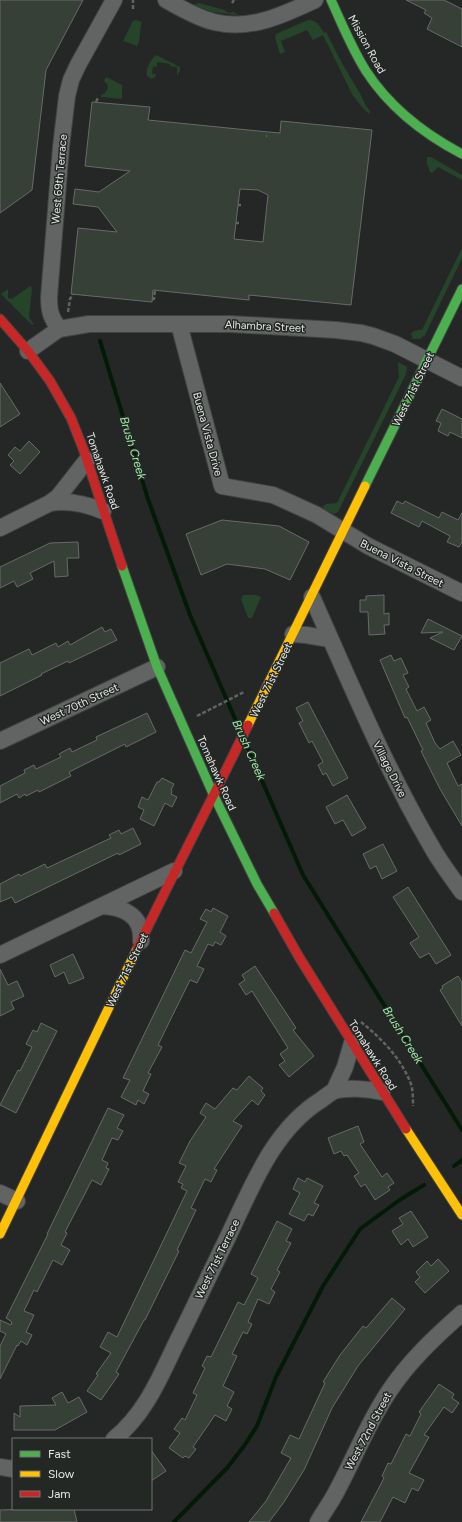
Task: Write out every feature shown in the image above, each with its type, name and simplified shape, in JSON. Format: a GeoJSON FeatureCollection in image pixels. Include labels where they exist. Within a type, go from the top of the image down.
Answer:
{"type":"FeatureCollection","features":[{"type":"Feature","properties":{"kind":"street","name":"West 69th Terrace"},"geometry":{"type":"LineString","coordinates":[[63,323],[51,317],[49,310],[49,297],[67,96],[71,80],[78,65],[114,0]]}},
{"type":"Feature","properties":{"kind":"street"},"geometry":{"type":"LineString","coordinates":[[166,0],[204,19],[234,25],[273,19],[315,0]]}},
{"type":"Feature","properties":{"kind":"street","name":"Mission Road"},"geometry":{"type":"LineString","coordinates":[[331,0],[354,50],[377,87],[406,118],[420,130],[462,154]]}},
{"type":"Feature","properties":{"kind":"street","name":"West 71st Street"},"geometry":{"type":"LineString","coordinates":[[0,1234],[174,871],[253,718],[462,289]]}},
{"type":"Feature","properties":{"kind":"street","name":"Tomahawk Road"},"geometry":{"type":"LineString","coordinates":[[0,319],[28,351],[50,381],[72,418],[157,667],[214,796],[257,884],[299,957],[382,1092],[462,1215]]}},
{"type":"Feature","properties":{"kind":"street","name":"Alhambra Street"},"geometry":{"type":"LineString","coordinates":[[63,323],[230,324],[336,330],[373,336],[389,342],[462,378]]}},
{"type":"Feature","properties":{"kind":"street"},"geometry":{"type":"LineString","coordinates":[[28,351],[63,323]]}},
{"type":"Feature","properties":{"kind":"street","name":"Buena Vista Drive"},"geometry":{"type":"LineString","coordinates":[[179,324],[222,486],[273,495],[317,515],[344,531]]}},
{"type":"Feature","properties":{"kind":"street"},"geometry":{"type":"LineString","coordinates":[[0,528],[50,504],[58,497],[87,460]]}},
{"type":"Feature","properties":{"kind":"street"},"geometry":{"type":"LineString","coordinates":[[50,504],[74,503],[94,507],[103,511]]}},
{"type":"Feature","properties":{"kind":"street","name":"Buena Vista Street"},"geometry":{"type":"LineString","coordinates":[[344,531],[368,546],[462,593]]}},
{"type":"Feature","properties":{"kind":"street","name":"Village Drive"},"geometry":{"type":"LineString","coordinates":[[312,597],[374,739],[402,795],[430,846],[462,892]]}},
{"type":"Feature","properties":{"kind":"street"},"geometry":{"type":"LineString","coordinates":[[293,634],[330,639]]}},
{"type":"Feature","properties":{"kind":"street","name":"West 70th Street"},"geometry":{"type":"LineString","coordinates":[[0,741],[157,667]]}},
{"type":"Feature","properties":{"kind":"street"},"geometry":{"type":"LineString","coordinates":[[0,955],[174,871]]}},
{"type":"Feature","properties":{"kind":"street"},"geometry":{"type":"LineString","coordinates":[[102,906],[112,906],[122,910],[135,919],[140,927],[140,941]]}},
{"type":"Feature","properties":{"kind":"street"},"geometry":{"type":"LineString","coordinates":[[334,1091],[345,1068],[352,1043]]}},
{"type":"Feature","properties":{"kind":"street","name":"West 71st Terrace"},"geometry":{"type":"LineString","coordinates":[[115,1438],[125,1430],[144,1407],[160,1378],[270,1153],[281,1137],[310,1106],[334,1091],[369,1089],[382,1092]]}},
{"type":"Feature","properties":{"kind":"street"},"geometry":{"type":"LineString","coordinates":[[0,1193],[16,1201]]}},
{"type":"Feature","properties":{"kind":"street","name":"West 72nd Street"},"geometry":{"type":"LineString","coordinates":[[318,1522],[334,1496],[376,1413],[388,1393],[404,1370],[433,1339],[462,1313]]}},
{"type":"Feature","properties":{"kind":"street"},"geometry":{"type":"LineString","coordinates":[[0,1467],[12,1469]]}},
{"type":"Feature","properties":{"kind":"path"},"geometry":{"type":"LineString","coordinates":[[132,9],[133,0]]}},
{"type":"Feature","properties":{"kind":"path"},"geometry":{"type":"LineString","coordinates":[[96,102],[98,98]]}},
{"type":"Feature","properties":{"kind":"path"},"geometry":{"type":"LineString","coordinates":[[152,299],[154,299],[155,290]]}},
{"type":"Feature","properties":{"kind":"path"},"geometry":{"type":"LineString","coordinates":[[63,323],[70,299],[73,294]]}},
{"type":"Feature","properties":{"kind":"path"},"geometry":{"type":"LineString","coordinates":[[193,718],[242,693]]}},
{"type":"Feature","properties":{"kind":"path"},"geometry":{"type":"LineString","coordinates":[[356,1018],[389,1046],[399,1060],[411,1085],[414,1110]]}},
{"type":"Feature","properties":{"kind":"green space"},"geometry":{"type":"Polygon","coordinates":[[[199,3],[224,10],[229,13],[234,12],[238,15],[212,12],[193,5],[199,3]]]}},
{"type":"Feature","properties":{"kind":"green space"},"geometry":{"type":"Polygon","coordinates":[[[136,20],[142,22],[137,46],[123,41],[133,21],[136,20]]]}},
{"type":"Feature","properties":{"kind":"green space"},"geometry":{"type":"Polygon","coordinates":[[[308,20],[316,22],[324,33],[326,32],[345,69],[370,111],[369,114],[352,94],[323,35],[313,40],[307,30],[281,41],[285,52],[280,54],[275,37],[276,34],[308,20]]]}},
{"type":"Feature","properties":{"kind":"green space"},"geometry":{"type":"Polygon","coordinates":[[[156,55],[180,67],[177,76],[177,67],[170,66],[170,64],[157,62],[157,67],[153,66],[152,74],[156,74],[155,77],[151,79],[147,76],[149,65],[156,55]]]}},
{"type":"Feature","properties":{"kind":"green space"},"geometry":{"type":"Polygon","coordinates":[[[106,77],[122,85],[122,99],[101,97],[101,95],[105,93],[108,88],[104,81],[106,77]]]}},
{"type":"Feature","properties":{"kind":"green space"},"geometry":{"type":"Polygon","coordinates":[[[427,157],[431,157],[462,175],[462,180],[438,167],[432,173],[430,172],[427,164],[427,157]]]}},
{"type":"Feature","properties":{"kind":"green space"},"geometry":{"type":"Polygon","coordinates":[[[462,248],[462,258],[425,335],[420,339],[413,339],[411,334],[416,330],[422,330],[462,248]]]}},
{"type":"Feature","properties":{"kind":"green space"},"geometry":{"type":"Polygon","coordinates":[[[30,286],[32,288],[29,318],[34,324],[32,325],[1,294],[8,289],[8,298],[12,299],[30,286]]]}},
{"type":"Feature","properties":{"kind":"green space"},"geometry":{"type":"Polygon","coordinates":[[[398,362],[407,367],[406,374],[338,512],[334,514],[324,509],[323,506],[326,504],[337,503],[399,377],[398,362]]]}},
{"type":"Feature","properties":{"kind":"green space"},"geometry":{"type":"Polygon","coordinates":[[[243,595],[256,595],[261,597],[252,618],[248,618],[241,599],[243,595]]]}},
{"type":"Feature","properties":{"kind":"building"},"geometry":{"type":"Polygon","coordinates":[[[0,0],[83,0],[46,70],[32,190],[0,213],[0,0]]]}},
{"type":"Feature","properties":{"kind":"building"},"geometry":{"type":"Polygon","coordinates":[[[406,0],[444,0],[462,9],[462,47],[427,29],[432,18],[424,13],[426,10],[406,0]]]}},
{"type":"Feature","properties":{"kind":"building"},"geometry":{"type":"Polygon","coordinates":[[[92,102],[150,107],[148,120],[258,131],[280,133],[281,121],[372,130],[351,305],[249,295],[249,300],[153,290],[152,302],[71,294],[78,228],[117,232],[98,207],[73,204],[75,189],[99,192],[130,171],[85,166],[92,102]],[[240,189],[234,239],[263,242],[268,195],[258,190],[240,189]]]}},
{"type":"Feature","properties":{"kind":"building"},"geometry":{"type":"Polygon","coordinates":[[[0,383],[20,414],[0,427],[0,383]]]}},
{"type":"Feature","properties":{"kind":"building"},"geometry":{"type":"Polygon","coordinates":[[[442,409],[462,419],[462,438],[450,432],[448,436],[438,431],[441,423],[436,421],[442,409]]]}},
{"type":"Feature","properties":{"kind":"building"},"geometry":{"type":"Polygon","coordinates":[[[29,441],[40,452],[20,474],[10,465],[14,461],[8,455],[15,447],[20,451],[29,441]]]}},
{"type":"Feature","properties":{"kind":"building"},"geometry":{"type":"Polygon","coordinates":[[[397,501],[403,504],[405,501],[439,518],[442,512],[458,520],[462,513],[462,542],[459,547],[447,542],[450,536],[422,521],[419,527],[391,513],[397,501]]]}},
{"type":"Feature","properties":{"kind":"building"},"geometry":{"type":"Polygon","coordinates":[[[222,520],[279,526],[309,542],[290,580],[265,569],[227,564],[201,575],[186,534],[222,520]]]}},
{"type":"Feature","properties":{"kind":"building"},"geometry":{"type":"Polygon","coordinates":[[[78,542],[79,558],[67,558],[68,576],[55,577],[54,561],[30,573],[33,579],[17,587],[14,581],[0,588],[0,567],[50,543],[78,542]]]}},
{"type":"Feature","properties":{"kind":"building"},"geometry":{"type":"Polygon","coordinates":[[[384,595],[384,614],[389,613],[389,625],[384,625],[385,634],[369,635],[368,612],[360,612],[360,600],[366,600],[366,596],[384,595]]]}},
{"type":"Feature","properties":{"kind":"building"},"geometry":{"type":"Polygon","coordinates":[[[428,619],[462,636],[454,650],[430,638],[443,632],[421,633],[428,619]]]}},
{"type":"Feature","properties":{"kind":"building"},"geometry":{"type":"Polygon","coordinates":[[[102,627],[105,632],[111,629],[117,640],[69,663],[68,661],[0,696],[0,663],[29,649],[32,655],[56,643],[58,647],[68,641],[70,645],[102,627]]]}},
{"type":"Feature","properties":{"kind":"building"},"geometry":{"type":"Polygon","coordinates":[[[391,655],[394,661],[401,658],[408,673],[403,675],[409,687],[406,689],[417,711],[424,707],[431,720],[426,723],[435,743],[440,749],[453,741],[461,755],[447,763],[458,786],[462,784],[462,826],[440,789],[421,751],[423,750],[407,717],[405,718],[380,660],[391,655]]]}},
{"type":"Feature","properties":{"kind":"building"},"geometry":{"type":"Polygon","coordinates":[[[308,702],[348,778],[333,786],[326,773],[323,775],[318,765],[323,762],[312,741],[309,743],[299,723],[303,721],[296,708],[308,702]]]}},
{"type":"Feature","properties":{"kind":"building"},"geometry":{"type":"Polygon","coordinates":[[[147,713],[156,732],[126,747],[125,744],[69,772],[71,776],[39,792],[38,790],[26,796],[25,794],[19,798],[17,794],[0,803],[0,786],[25,773],[24,770],[34,765],[36,769],[61,757],[59,754],[70,748],[72,752],[97,740],[96,737],[147,713]]]}},
{"type":"Feature","properties":{"kind":"building"},"geometry":{"type":"Polygon","coordinates":[[[162,778],[174,784],[171,794],[177,797],[172,807],[165,803],[154,826],[140,819],[144,810],[138,807],[142,797],[148,800],[157,782],[159,782],[162,778]]]}},
{"type":"Feature","properties":{"kind":"building"},"geometry":{"type":"Polygon","coordinates":[[[347,795],[366,828],[352,836],[343,820],[335,824],[326,807],[347,795]]]}},
{"type":"Feature","properties":{"kind":"building"},"geometry":{"type":"Polygon","coordinates":[[[133,828],[141,844],[119,855],[118,853],[15,903],[12,897],[0,902],[0,884],[19,874],[20,876],[45,864],[47,868],[111,838],[109,835],[119,830],[121,834],[133,828]]]}},
{"type":"Feature","properties":{"kind":"building"},"geometry":{"type":"Polygon","coordinates":[[[383,844],[397,871],[382,879],[376,866],[370,869],[363,854],[383,844]]]}},
{"type":"Feature","properties":{"kind":"building"},"geometry":{"type":"Polygon","coordinates":[[[408,887],[451,955],[436,964],[429,953],[420,958],[410,943],[419,937],[393,897],[408,887]]]}},
{"type":"Feature","properties":{"kind":"building"},"geometry":{"type":"Polygon","coordinates":[[[213,908],[228,916],[220,932],[226,936],[221,945],[215,942],[213,946],[208,944],[197,966],[204,969],[197,983],[190,980],[158,1045],[162,1047],[148,1073],[151,1074],[143,1091],[149,1094],[144,1104],[138,1100],[136,1105],[121,1097],[130,1080],[123,1078],[185,950],[191,953],[207,922],[200,919],[206,909],[211,912],[213,908]]]}},
{"type":"Feature","properties":{"kind":"building"},"geometry":{"type":"Polygon","coordinates":[[[73,954],[84,978],[69,984],[64,972],[55,977],[50,965],[73,954]]]}},
{"type":"Feature","properties":{"kind":"building"},"geometry":{"type":"Polygon","coordinates":[[[255,966],[296,1028],[293,1030],[314,1056],[289,1077],[279,1065],[285,1061],[280,1054],[288,1048],[252,991],[246,995],[239,984],[245,980],[242,975],[255,966]]]}},
{"type":"Feature","properties":{"kind":"building"},"geometry":{"type":"Polygon","coordinates":[[[0,969],[8,985],[17,981],[24,996],[11,1002],[14,1009],[0,1016],[0,969]]]}},
{"type":"Feature","properties":{"kind":"building"},"geometry":{"type":"Polygon","coordinates":[[[458,976],[462,982],[462,1026],[440,990],[443,988],[442,986],[458,976]]]}},
{"type":"Feature","properties":{"kind":"building"},"geometry":{"type":"Polygon","coordinates":[[[41,1023],[57,1031],[16,1113],[0,1105],[32,1047],[26,1044],[33,1030],[37,1032],[41,1023]]]}},
{"type":"Feature","properties":{"kind":"building"},"geometry":{"type":"Polygon","coordinates":[[[249,1076],[263,1088],[261,1091],[265,1095],[258,1105],[252,1100],[233,1121],[242,1126],[214,1169],[217,1170],[211,1182],[205,1179],[191,1208],[196,1210],[177,1250],[179,1251],[145,1320],[116,1372],[119,1374],[101,1400],[87,1391],[98,1375],[96,1374],[111,1353],[100,1347],[108,1332],[117,1337],[187,1191],[181,1188],[183,1184],[178,1182],[186,1166],[179,1163],[190,1141],[206,1117],[200,1113],[206,1103],[215,1109],[233,1088],[237,1090],[249,1076]]]}},
{"type":"Feature","properties":{"kind":"building"},"geometry":{"type":"Polygon","coordinates":[[[108,1108],[124,1115],[117,1128],[123,1131],[118,1140],[112,1138],[102,1160],[108,1163],[106,1168],[109,1169],[101,1185],[92,1180],[65,1232],[67,1233],[61,1245],[70,1250],[62,1265],[53,1260],[37,1292],[34,1290],[24,1311],[34,1315],[26,1332],[32,1335],[27,1345],[21,1341],[18,1346],[17,1345],[0,1379],[0,1346],[6,1334],[0,1331],[0,1320],[11,1325],[12,1322],[6,1318],[108,1108]]]}},
{"type":"Feature","properties":{"kind":"building"},"geometry":{"type":"Polygon","coordinates":[[[358,1126],[364,1142],[360,1144],[382,1177],[387,1173],[394,1183],[388,1187],[390,1190],[375,1200],[365,1184],[361,1187],[354,1176],[359,1173],[347,1155],[344,1156],[341,1151],[334,1154],[328,1138],[358,1126]]]}},
{"type":"Feature","properties":{"kind":"building"},"geometry":{"type":"Polygon","coordinates":[[[298,1178],[305,1182],[307,1178],[323,1186],[314,1203],[319,1205],[313,1216],[308,1214],[304,1221],[289,1214],[300,1193],[293,1189],[298,1178]]]}},
{"type":"Feature","properties":{"kind":"building"},"geometry":{"type":"Polygon","coordinates":[[[411,1211],[428,1237],[413,1247],[408,1239],[401,1245],[392,1231],[403,1224],[399,1218],[411,1211]]]}},
{"type":"Feature","properties":{"kind":"building"},"geometry":{"type":"Polygon","coordinates":[[[277,1221],[292,1229],[286,1241],[291,1243],[277,1270],[280,1272],[271,1289],[275,1292],[269,1304],[258,1299],[248,1322],[252,1324],[247,1334],[243,1332],[232,1354],[237,1356],[223,1386],[234,1392],[227,1406],[232,1409],[226,1421],[215,1415],[193,1447],[196,1449],[189,1458],[185,1456],[183,1458],[169,1448],[180,1433],[174,1429],[182,1418],[185,1420],[197,1395],[193,1393],[205,1368],[202,1366],[207,1356],[211,1357],[238,1302],[244,1305],[258,1278],[251,1274],[277,1221]]]}},
{"type":"Feature","properties":{"kind":"building"},"geometry":{"type":"Polygon","coordinates":[[[438,1259],[449,1271],[425,1293],[415,1282],[420,1277],[416,1272],[427,1261],[431,1266],[438,1259]]]}},
{"type":"Feature","properties":{"kind":"building"},"geometry":{"type":"Polygon","coordinates":[[[392,1298],[405,1309],[358,1366],[332,1408],[304,1470],[284,1502],[269,1522],[249,1522],[266,1501],[291,1458],[281,1453],[290,1435],[299,1439],[325,1383],[323,1382],[340,1355],[363,1326],[366,1328],[392,1298]]]}},
{"type":"Feature","properties":{"kind":"building"},"geometry":{"type":"Polygon","coordinates":[[[439,1384],[454,1394],[452,1398],[459,1403],[452,1413],[444,1407],[424,1435],[429,1437],[409,1473],[424,1480],[418,1491],[412,1488],[405,1503],[393,1497],[380,1522],[361,1522],[384,1478],[382,1476],[388,1463],[391,1464],[406,1434],[410,1436],[421,1414],[419,1412],[439,1384]]]}},
{"type":"Feature","properties":{"kind":"building"},"geometry":{"type":"Polygon","coordinates":[[[62,1392],[68,1403],[79,1397],[87,1412],[55,1430],[14,1430],[14,1413],[20,1417],[20,1406],[56,1405],[52,1398],[62,1392]]]}},
{"type":"Feature","properties":{"kind":"building"},"geometry":{"type":"Polygon","coordinates":[[[152,1451],[166,1471],[152,1480],[152,1451]]]}},
{"type":"Feature","properties":{"kind":"building"},"geometry":{"type":"Polygon","coordinates":[[[0,1510],[74,1510],[77,1522],[0,1522],[0,1510]]]}},
{"type":"Feature","properties":{"kind":"waterway","name":"Brush Creek"},"geometry":{"type":"LineString","coordinates":[[100,341],[148,499],[190,615],[239,728]]}},
{"type":"Feature","properties":{"kind":"waterway","name":"Brush Creek"},"geometry":{"type":"LineString","coordinates":[[247,746],[303,875],[462,1130]]}},
{"type":"Feature","properties":{"kind":"waterway"},"geometry":{"type":"LineString","coordinates":[[454,1166],[462,1160]]}},
{"type":"Feature","properties":{"kind":"waterway"},"geometry":{"type":"LineString","coordinates":[[174,1522],[227,1468],[257,1426],[276,1377],[323,1286],[360,1229],[401,1199],[424,1185]]}},
{"type":"Feature","properties":{"kind":"traffic: fast"},"geometry":{"type":"LineString","coordinates":[[331,0],[361,63],[386,97],[421,129],[462,154]]}},
{"type":"Feature","properties":{"kind":"traffic: fast"},"geometry":{"type":"LineString","coordinates":[[365,486],[462,289]]}},
{"type":"Feature","properties":{"kind":"traffic: fast"},"geometry":{"type":"LineString","coordinates":[[122,566],[157,667],[214,796],[257,884],[274,913]]}},
{"type":"Feature","properties":{"kind":"traffic: slow"},"geometry":{"type":"LineString","coordinates":[[248,725],[365,486]]}},
{"type":"Feature","properties":{"kind":"traffic: slow"},"geometry":{"type":"LineString","coordinates":[[0,1234],[137,949]]}},
{"type":"Feature","properties":{"kind":"traffic: slow"},"geometry":{"type":"LineString","coordinates":[[406,1129],[462,1215]]}},
{"type":"Feature","properties":{"kind":"traffic: jam"},"geometry":{"type":"LineString","coordinates":[[0,319],[28,351],[50,381],[71,418],[84,451],[122,566]]}},
{"type":"Feature","properties":{"kind":"traffic: jam"},"geometry":{"type":"LineString","coordinates":[[137,949],[248,725]]}},
{"type":"Feature","properties":{"kind":"traffic: jam"},"geometry":{"type":"LineString","coordinates":[[274,913],[299,957],[406,1129]]}}]}
